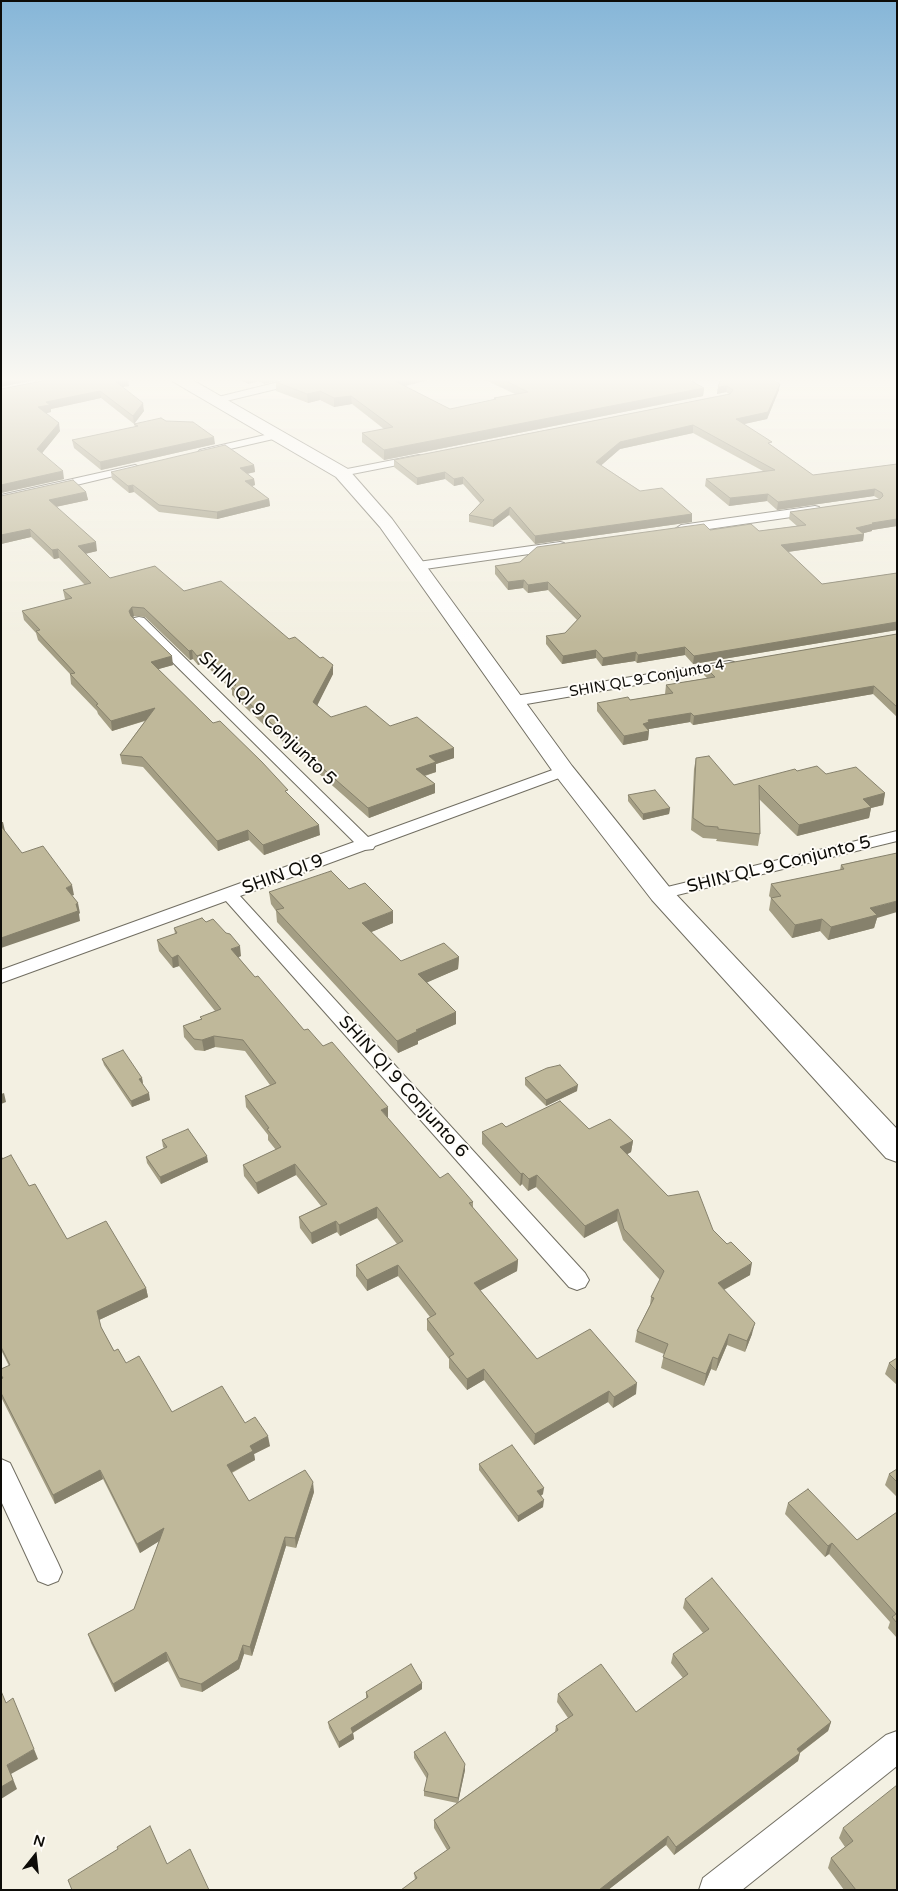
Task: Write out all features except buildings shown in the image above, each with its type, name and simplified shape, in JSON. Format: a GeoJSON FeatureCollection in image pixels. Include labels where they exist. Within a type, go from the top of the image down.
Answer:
{"type":"FeatureCollection","features":[{"type":"Feature","properties":{"kind":"street"},"geometry":{"type":"LineString","coordinates":[[1,499],[143,466]]}},
{"type":"Feature","properties":{"kind":"street"},"geometry":{"type":"LineString","coordinates":[[331,466],[342,473],[386,523],[564,771],[661,894],[897,1150]]}},
{"type":"Feature","properties":{"kind":"street"},"geometry":{"type":"LineString","coordinates":[[342,473],[376,466]]}},
{"type":"Feature","properties":{"kind":"street"},"geometry":{"type":"LineString","coordinates":[[669,530],[825,508]]}},
{"type":"Feature","properties":{"kind":"street"},"geometry":{"type":"LineString","coordinates":[[418,566],[572,544]]}},
{"type":"Feature","properties":{"kind":"street","name":"SHIN QI 9 Conjunto 5"},"geometry":{"type":"LineString","coordinates":[[138,621],[367,845]]}},
{"type":"Feature","properties":{"kind":"street","name":"SHIN QL 9 Conjunto 4"},"geometry":{"type":"LineString","coordinates":[[515,701],[740,663]]}},
{"type":"Feature","properties":{"kind":"street","name":"SHIN QI 9"},"geometry":{"type":"LineString","coordinates":[[1,977],[367,845],[564,771]]}},
{"type":"Feature","properties":{"kind":"street","name":"SHIN QL 9 Conjunto 5"},"geometry":{"type":"LineString","coordinates":[[661,894],[897,836]]}},
{"type":"Feature","properties":{"kind":"street","name":"SHIN QI 9 Conjunto 6"},"geometry":{"type":"LineString","coordinates":[[230,895],[577,1280]]}},
{"type":"Feature","properties":{"kind":"street"},"geometry":{"type":"LineString","coordinates":[[1,1471],[48,1572]]}},
{"type":"Feature","properties":{"kind":"street"},"geometry":{"type":"LineString","coordinates":[[715,1890],[897,1746]]}}]}
